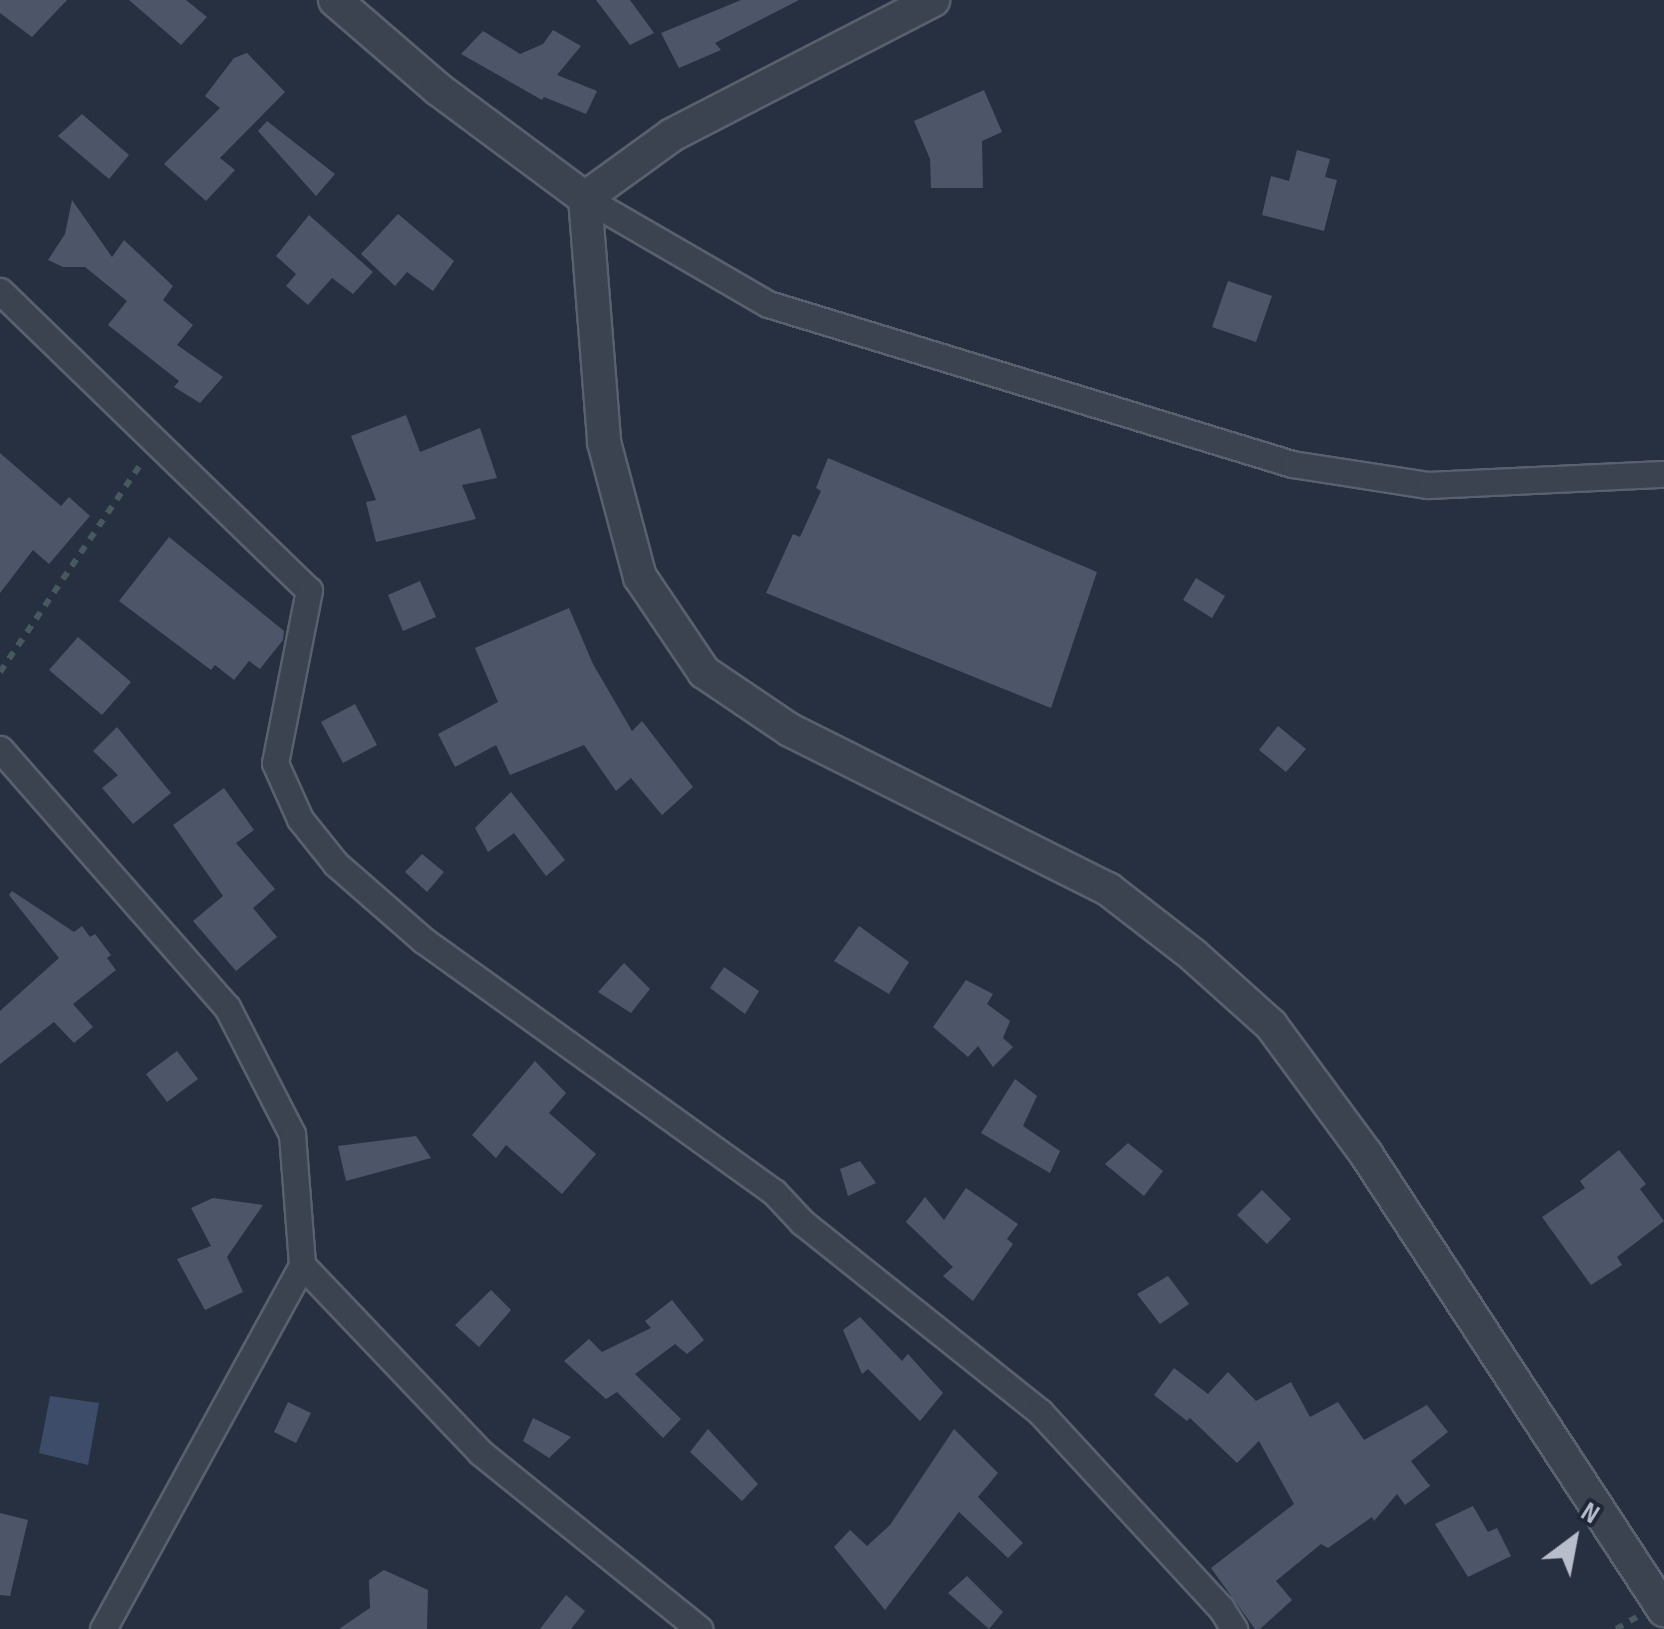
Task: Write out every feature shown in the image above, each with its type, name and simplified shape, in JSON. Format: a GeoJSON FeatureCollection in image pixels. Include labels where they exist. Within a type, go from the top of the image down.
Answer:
{"type":"FeatureCollection","features":[{"type":"Feature","properties":{"kind":"street"},"geometry":{"type":"LineString","coordinates":[[334,0],[438,89],[585,198],[768,304],[1292,464],[1428,485],[1664,474]]}},
{"type":"Feature","properties":{"kind":"street"},"geometry":{"type":"LineString","coordinates":[[585,198],[672,135],[933,0]]}},
{"type":"Feature","properties":{"kind":"street"},"geometry":{"type":"LineString","coordinates":[[585,198],[604,442],[640,576],[704,672],[790,730],[1108,888],[1193,955],[1271,1025],[1366,1154],[1664,1610]]}},
{"type":"Feature","properties":{"kind":"street"},"geometry":{"type":"LineString","coordinates":[[0,290],[309,590],[275,763],[300,819],[336,864],[423,940],[774,1192],[802,1222],[1040,1412],[1221,1608],[1234,1629]]}},
{"type":"Feature","properties":{"kind":"street"},"geometry":{"type":"LineString","coordinates":[[0,749],[227,1007],[292,1134],[302,1266],[103,1629]]}},
{"type":"Feature","properties":{"kind":"street"},"geometry":{"type":"LineString","coordinates":[[302,1266],[480,1452],[699,1629]]}},
{"type":"Feature","properties":{"kind":"path"},"geometry":{"type":"LineString","coordinates":[[0,672],[157,439]]}},
{"type":"Feature","properties":{"kind":"water"},"geometry":{"type":"Polygon","coordinates":[[[50,1396],[99,1403],[88,1465],[39,1453],[50,1396]]]}},
{"type":"Feature","properties":{"kind":"building"},"geometry":{"type":"Polygon","coordinates":[[[0,0],[67,0],[32,37],[0,13],[0,0]]]}},
{"type":"Feature","properties":{"kind":"building"},"geometry":{"type":"Polygon","coordinates":[[[129,0],[186,0],[207,17],[181,45],[129,0]]]}},
{"type":"Feature","properties":{"kind":"building"},"geometry":{"type":"Polygon","coordinates":[[[596,0],[630,0],[654,33],[630,45],[596,0]]]}},
{"type":"Feature","properties":{"kind":"building"},"geometry":{"type":"Polygon","coordinates":[[[741,0],[799,0],[715,43],[721,50],[679,68],[661,33],[741,0]]]}},
{"type":"Feature","properties":{"kind":"building"},"geometry":{"type":"Polygon","coordinates":[[[553,30],[581,46],[557,75],[597,91],[586,114],[544,97],[542,100],[461,54],[483,31],[520,54],[543,44],[553,30]]]}},
{"type":"Feature","properties":{"kind":"building"},"geometry":{"type":"Polygon","coordinates":[[[247,53],[285,92],[220,158],[235,170],[206,201],[164,164],[220,108],[205,96],[234,58],[247,53]]]}},
{"type":"Feature","properties":{"kind":"building"},"geometry":{"type":"Polygon","coordinates":[[[984,90],[1002,132],[982,141],[983,188],[931,188],[930,159],[914,121],[984,90]]]}},
{"type":"Feature","properties":{"kind":"building"},"geometry":{"type":"Polygon","coordinates":[[[82,114],[129,155],[109,179],[58,136],[82,114]]]}},
{"type":"Feature","properties":{"kind":"building"},"geometry":{"type":"Polygon","coordinates":[[[267,121],[335,174],[316,196],[258,131],[267,121]]]}},
{"type":"Feature","properties":{"kind":"building"},"geometry":{"type":"Polygon","coordinates":[[[1297,150],[1330,159],[1325,177],[1337,180],[1324,231],[1262,215],[1271,176],[1289,181],[1297,150]]]}},
{"type":"Feature","properties":{"kind":"building"},"geometry":{"type":"Polygon","coordinates":[[[72,200],[112,257],[124,240],[173,286],[163,300],[193,325],[177,345],[223,377],[200,403],[174,387],[179,381],[108,325],[127,301],[85,267],[63,267],[48,260],[65,234],[72,200]]]}},
{"type":"Feature","properties":{"kind":"building"},"geometry":{"type":"Polygon","coordinates":[[[398,214],[454,261],[433,291],[407,272],[395,286],[361,254],[398,214]]]}},
{"type":"Feature","properties":{"kind":"building"},"geometry":{"type":"Polygon","coordinates":[[[309,215],[373,272],[353,294],[332,278],[308,305],[286,286],[296,274],[276,256],[309,215]]]}},
{"type":"Feature","properties":{"kind":"building"},"geometry":{"type":"Polygon","coordinates":[[[1228,281],[1272,296],[1256,342],[1212,327],[1228,281]]]}},
{"type":"Feature","properties":{"kind":"building"},"geometry":{"type":"Polygon","coordinates":[[[406,415],[420,452],[480,428],[497,478],[462,485],[476,519],[376,542],[366,502],[376,500],[351,436],[406,415]]]}},
{"type":"Feature","properties":{"kind":"building"},"geometry":{"type":"Polygon","coordinates":[[[0,453],[61,506],[69,497],[90,516],[49,564],[33,550],[0,593],[0,453]]]}},
{"type":"Feature","properties":{"kind":"building"},"geometry":{"type":"Polygon","coordinates":[[[828,458],[1097,572],[1051,708],[766,593],[793,534],[800,537],[821,491],[816,488],[828,458]]]}},
{"type":"Feature","properties":{"kind":"building"},"geometry":{"type":"Polygon","coordinates":[[[169,537],[284,631],[283,640],[260,669],[249,661],[234,680],[215,665],[211,670],[119,601],[169,537]]]}},
{"type":"Feature","properties":{"kind":"building"},"geometry":{"type":"Polygon","coordinates":[[[1196,578],[1225,596],[1212,618],[1183,600],[1196,578]]]}},
{"type":"Feature","properties":{"kind":"building"},"geometry":{"type":"Polygon","coordinates":[[[420,581],[436,617],[403,631],[388,595],[420,581]]]}},
{"type":"Feature","properties":{"kind":"building"},"geometry":{"type":"Polygon","coordinates":[[[569,608],[593,664],[632,731],[642,721],[693,787],[662,815],[631,778],[616,791],[584,745],[510,775],[496,745],[455,767],[438,734],[498,702],[475,648],[569,608]]]}},
{"type":"Feature","properties":{"kind":"building"},"geometry":{"type":"Polygon","coordinates":[[[78,637],[131,682],[102,715],[49,670],[78,637]]]}},
{"type":"Feature","properties":{"kind":"building"},"geometry":{"type":"Polygon","coordinates":[[[355,704],[377,745],[343,763],[321,722],[355,704]]]}},
{"type":"Feature","properties":{"kind":"building"},"geometry":{"type":"Polygon","coordinates":[[[1278,726],[1306,749],[1286,772],[1259,750],[1278,726]]]}},
{"type":"Feature","properties":{"kind":"building"},"geometry":{"type":"Polygon","coordinates":[[[117,727],[171,793],[133,824],[102,788],[118,775],[93,751],[117,727]]]}},
{"type":"Feature","properties":{"kind":"building"},"geometry":{"type":"Polygon","coordinates":[[[224,788],[254,830],[236,843],[275,889],[253,908],[277,937],[236,971],[193,921],[223,896],[173,825],[224,788]]]}},
{"type":"Feature","properties":{"kind":"building"},"geometry":{"type":"Polygon","coordinates":[[[511,792],[565,860],[546,876],[514,833],[488,852],[475,828],[511,792]]]}},
{"type":"Feature","properties":{"kind":"building"},"geometry":{"type":"Polygon","coordinates":[[[422,854],[444,872],[427,892],[405,872],[422,854]]]}},
{"type":"Feature","properties":{"kind":"building"},"geometry":{"type":"Polygon","coordinates":[[[12,891],[74,932],[82,926],[90,937],[95,934],[111,955],[107,958],[116,970],[73,1004],[93,1027],[74,1043],[54,1022],[0,1064],[0,1011],[59,958],[9,895],[12,891]]]}},
{"type":"Feature","properties":{"kind":"building"},"geometry":{"type":"Polygon","coordinates":[[[859,926],[909,962],[889,994],[834,961],[859,926]]]}},
{"type":"Feature","properties":{"kind":"building"},"geometry":{"type":"Polygon","coordinates":[[[624,963],[650,989],[631,1013],[598,992],[624,963]]]}},
{"type":"Feature","properties":{"kind":"building"},"geometry":{"type":"Polygon","coordinates":[[[724,967],[759,991],[745,1014],[710,988],[724,967]]]}},
{"type":"Feature","properties":{"kind":"building"},"geometry":{"type":"Polygon","coordinates":[[[966,980],[993,994],[987,1004],[1010,1021],[1003,1038],[1013,1047],[993,1067],[978,1046],[968,1057],[933,1027],[966,980]]]}},
{"type":"Feature","properties":{"kind":"building"},"geometry":{"type":"Polygon","coordinates":[[[177,1051],[198,1079],[167,1102],[146,1074],[177,1051]]]}},
{"type":"Feature","properties":{"kind":"building"},"geometry":{"type":"Polygon","coordinates":[[[535,1061],[566,1093],[549,1113],[596,1154],[562,1194],[506,1145],[496,1158],[472,1135],[535,1061]]]}},
{"type":"Feature","properties":{"kind":"building"},"geometry":{"type":"Polygon","coordinates":[[[1015,1079],[1037,1096],[1023,1126],[1060,1151],[1050,1173],[981,1133],[1015,1079]]]}},
{"type":"Feature","properties":{"kind":"building"},"geometry":{"type":"Polygon","coordinates":[[[416,1136],[431,1158],[346,1181],[338,1146],[416,1136]]]}},
{"type":"Feature","properties":{"kind":"building"},"geometry":{"type":"Polygon","coordinates":[[[1128,1143],[1163,1171],[1144,1196],[1105,1164],[1128,1143]]]}},
{"type":"Feature","properties":{"kind":"building"},"geometry":{"type":"Polygon","coordinates":[[[1619,1150],[1646,1184],[1640,1189],[1664,1221],[1617,1257],[1622,1265],[1591,1285],[1542,1217],[1585,1188],[1580,1181],[1619,1150]]]}},
{"type":"Feature","properties":{"kind":"building"},"geometry":{"type":"Polygon","coordinates":[[[860,1161],[876,1183],[848,1196],[840,1169],[860,1161]]]}},
{"type":"Feature","properties":{"kind":"building"},"geometry":{"type":"Polygon","coordinates":[[[966,1188],[1018,1224],[1007,1239],[1013,1244],[973,1301],[943,1276],[953,1267],[906,1222],[925,1197],[944,1220],[966,1188]]]}},
{"type":"Feature","properties":{"kind":"building"},"geometry":{"type":"Polygon","coordinates":[[[1262,1190],[1291,1219],[1267,1244],[1237,1215],[1262,1190]]]}},
{"type":"Feature","properties":{"kind":"building"},"geometry":{"type":"Polygon","coordinates":[[[213,1198],[263,1205],[227,1257],[243,1292],[205,1310],[177,1259],[211,1246],[191,1208],[213,1198]]]}},
{"type":"Feature","properties":{"kind":"building"},"geometry":{"type":"Polygon","coordinates":[[[1168,1276],[1189,1304],[1160,1324],[1137,1294],[1168,1276]]]}},
{"type":"Feature","properties":{"kind":"building"},"geometry":{"type":"Polygon","coordinates":[[[491,1290],[511,1310],[479,1347],[455,1325],[491,1290]]]}},
{"type":"Feature","properties":{"kind":"building"},"geometry":{"type":"Polygon","coordinates":[[[672,1300],[704,1340],[687,1354],[675,1344],[635,1374],[681,1419],[663,1438],[617,1392],[606,1399],[564,1361],[589,1339],[602,1352],[651,1328],[645,1321],[672,1300]]]}},
{"type":"Feature","properties":{"kind":"building"},"geometry":{"type":"Polygon","coordinates":[[[860,1317],[902,1361],[908,1354],[943,1393],[920,1421],[868,1369],[862,1374],[843,1330],[860,1317]]]}},
{"type":"Feature","properties":{"kind":"building"},"geometry":{"type":"Polygon","coordinates":[[[1174,1368],[1208,1394],[1228,1372],[1256,1401],[1291,1382],[1310,1417],[1338,1402],[1364,1440],[1427,1405],[1448,1432],[1411,1461],[1430,1486],[1405,1505],[1397,1494],[1374,1521],[1372,1517],[1328,1548],[1321,1544],[1276,1581],[1292,1600],[1260,1629],[1255,1629],[1211,1568],[1294,1504],[1259,1441],[1237,1463],[1190,1418],[1187,1421],[1154,1395],[1174,1368]]]}},
{"type":"Feature","properties":{"kind":"building"},"geometry":{"type":"Polygon","coordinates":[[[288,1402],[311,1413],[296,1443],[274,1432],[288,1402]]]}},
{"type":"Feature","properties":{"kind":"building"},"geometry":{"type":"Polygon","coordinates":[[[533,1418],[571,1437],[549,1458],[523,1441],[533,1418]]]}},
{"type":"Feature","properties":{"kind":"building"},"geometry":{"type":"Polygon","coordinates":[[[708,1429],[758,1484],[742,1501],[690,1452],[708,1429]]]}},
{"type":"Feature","properties":{"kind":"building"},"geometry":{"type":"Polygon","coordinates":[[[954,1429],[998,1473],[978,1497],[1023,1543],[1008,1558],[959,1512],[885,1610],[834,1547],[850,1530],[867,1546],[890,1525],[954,1429]]]}},
{"type":"Feature","properties":{"kind":"building"},"geometry":{"type":"Polygon","coordinates":[[[1473,1506],[1488,1532],[1497,1528],[1511,1556],[1468,1577],[1435,1524],[1473,1506]]]}},
{"type":"Feature","properties":{"kind":"building"},"geometry":{"type":"Polygon","coordinates":[[[0,1513],[28,1520],[10,1596],[0,1595],[0,1513]]]}},
{"type":"Feature","properties":{"kind":"building"},"geometry":{"type":"Polygon","coordinates":[[[384,1570],[428,1590],[427,1629],[339,1629],[370,1608],[369,1580],[384,1570]]]}},
{"type":"Feature","properties":{"kind":"building"},"geometry":{"type":"Polygon","coordinates":[[[967,1576],[1003,1612],[989,1629],[948,1593],[967,1576]]]}},
{"type":"Feature","properties":{"kind":"building"},"geometry":{"type":"Polygon","coordinates":[[[566,1595],[585,1611],[571,1629],[540,1629],[566,1595]]]}}]}
